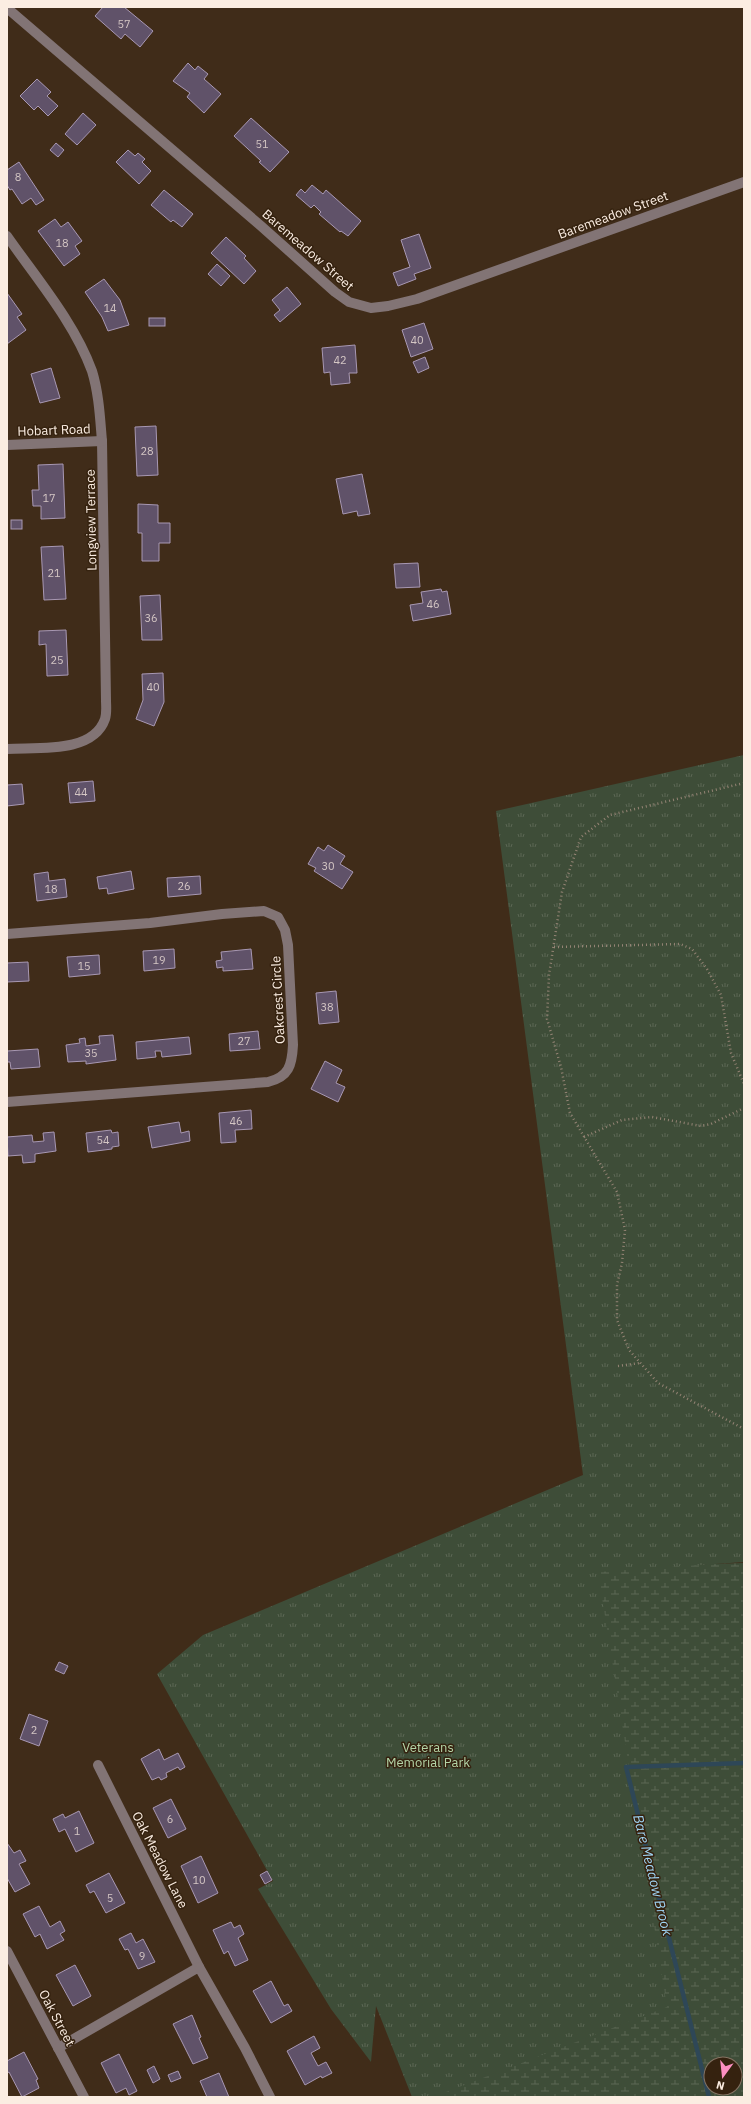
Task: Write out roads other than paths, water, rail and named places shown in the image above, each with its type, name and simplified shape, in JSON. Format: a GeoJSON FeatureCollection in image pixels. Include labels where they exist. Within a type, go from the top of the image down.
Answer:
{"type":"FeatureCollection","features":[{"type":"Feature","properties":{"kind":"street","name":"Baremeadow Street"},"geometry":{"type":"LineString","coordinates":[[7,8],[261,226],[335,292],[360,306],[371,308],[388,306],[417,299],[744,182]]}},
{"type":"Feature","properties":{"kind":"street","name":"Longview Terrace"},"geometry":{"type":"LineString","coordinates":[[7,236],[62,314],[80,346],[92,372],[98,402],[102,441],[105,718],[98,731],[87,741],[73,745],[7,749]]}},
{"type":"Feature","properties":{"kind":"street","name":"Hobart Road"},"geometry":{"type":"LineString","coordinates":[[7,445],[102,441]]}},
{"type":"Feature","properties":{"kind":"street","name":"Oakcrest Circle"},"geometry":{"type":"LineString","coordinates":[[7,934],[150,923],[222,914],[264,911],[278,917],[285,930],[288,945],[293,1045],[293,1061],[287,1072],[278,1080],[268,1082],[7,1102]]}},
{"type":"Feature","properties":{"kind":"street","name":"Oak Meadow Lane"},"geometry":{"type":"LineString","coordinates":[[98,1765],[198,1967],[245,2048],[270,2097]]}},
{"type":"Feature","properties":{"kind":"street","name":"Oak Street"},"geometry":{"type":"LineString","coordinates":[[7,1951],[84,2097]]}},
{"type":"Feature","properties":{"kind":"street"},"geometry":{"type":"LineString","coordinates":[[58,2048],[198,1967]]}},
{"type":"Feature","properties":{"kind":"waterway","name":"Bare Meadow Brook"},"geometry":{"type":"LineString","coordinates":[[709,2097],[626,1767],[744,1763]]}},
{"type":"Feature","properties":{"kind":"park label","name":"Veterans Memorial Park"},"geometry":{"type":"Point","coordinates":[428,1754]}}]}
